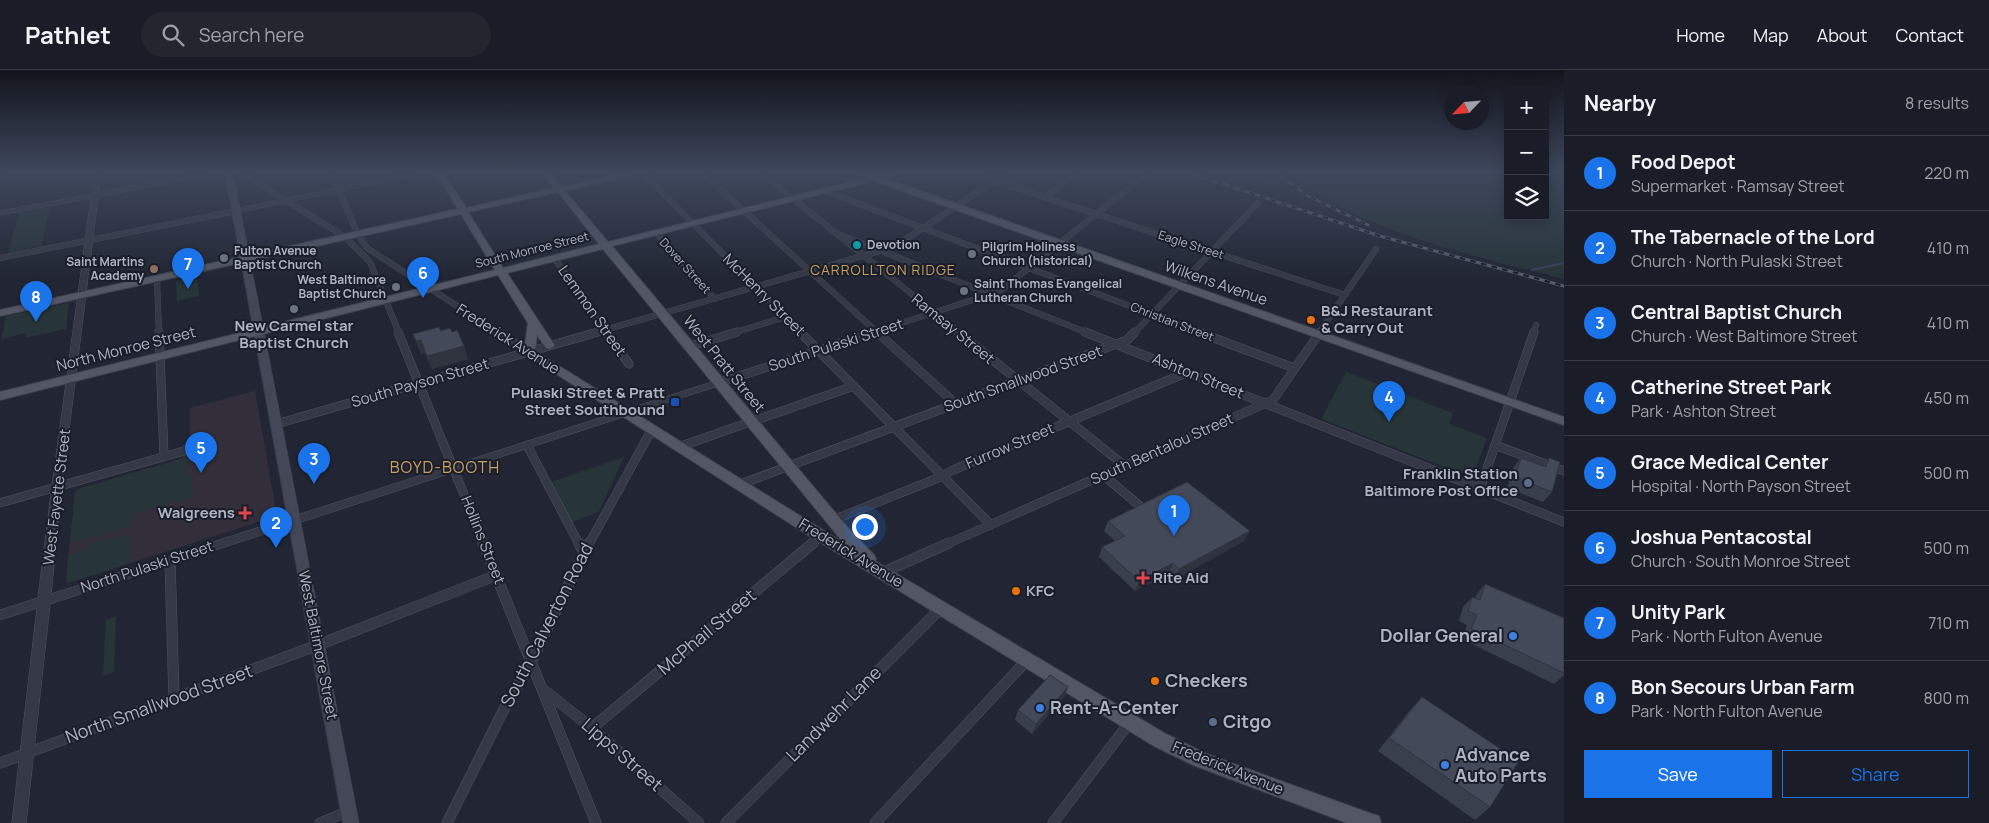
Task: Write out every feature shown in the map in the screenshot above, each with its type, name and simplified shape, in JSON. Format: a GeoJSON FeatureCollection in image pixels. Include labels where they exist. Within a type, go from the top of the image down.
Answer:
{"type":"FeatureCollection","features":[{"type":"Feature","properties":{"kind":"main road","name":"West Baltimore Street"},"geometry":{"type":"LineString","coordinates":[[235,207],[350,817]]}},
{"type":"Feature","properties":{"kind":"main road"},"geometry":{"type":"LineString","coordinates":[[461,207],[533,323],[550,346]]}},
{"type":"Feature","properties":{"kind":"main road"},"geometry":{"type":"LineString","coordinates":[[0,313],[345,238],[356,230],[481,207]]}},
{"type":"Feature","properties":{"kind":"main road","name":"West Pratt Street"},"geometry":{"type":"LineString","coordinates":[[573,207],[852,543],[884,572]]}},
{"type":"Feature","properties":{"kind":"main road","name":"South Monroe Street"},"geometry":{"type":"LineString","coordinates":[[259,331],[759,207]]}},
{"type":"Feature","properties":{"kind":"main road","name":"Wilkens Avenue"},"geometry":{"type":"LineString","coordinates":[[961,207],[1510,400],[1564,421]]}},
{"type":"Feature","properties":{"kind":"main road"},"geometry":{"type":"LineString","coordinates":[[529,352],[533,323]]}},
{"type":"Feature","properties":{"kind":"main road","name":"North Monroe Street"},"geometry":{"type":"LineString","coordinates":[[0,396],[259,331]]}},
{"type":"Feature","properties":{"kind":"main road","name":"Frederick Avenue"},"geometry":{"type":"LineString","coordinates":[[529,352],[681,446],[821,536],[884,572],[1130,722],[1193,756],[1372,823]]}},
{"type":"Feature","properties":{"kind":"main road","name":"Wilkens Avenue"},"geometry":{"type":"LineString","coordinates":[[1510,400],[1564,416]]}},
{"type":"Feature","properties":{"kind":"street"},"geometry":{"type":"LineString","coordinates":[[0,213],[31,207]]}},
{"type":"Feature","properties":{"kind":"street","name":"West Fayette Street"},"geometry":{"type":"LineString","coordinates":[[19,823],[57,486],[93,207]]}},
{"type":"Feature","properties":{"kind":"street"},"geometry":{"type":"LineString","coordinates":[[0,258],[255,207]]}},
{"type":"Feature","properties":{"kind":"street"},"geometry":{"type":"LineString","coordinates":[[296,207],[345,238]]}},
{"type":"Feature","properties":{"kind":"street"},"geometry":{"type":"LineString","coordinates":[[333,230],[356,230],[346,207]]}},
{"type":"Feature","properties":{"kind":"street","name":"McHenry Street"},"geometry":{"type":"LineString","coordinates":[[676,207],[991,525]]}},
{"type":"Feature","properties":{"kind":"street"},"geometry":{"type":"LineString","coordinates":[[739,207],[956,404]]}},
{"type":"Feature","properties":{"kind":"street","name":"Ramsay Street"},"geometry":{"type":"LineString","coordinates":[[802,207],[1125,466]]}},
{"type":"Feature","properties":{"kind":"street","name":"Christian Street"},"geometry":{"type":"LineString","coordinates":[[866,207],[1294,368]]}},
{"type":"Feature","properties":{"kind":"street","name":"South Payson Street"},"geometry":{"type":"LineString","coordinates":[[276,424],[894,248],[956,207]]}},
{"type":"Feature","properties":{"kind":"street","name":"Eagle Street"},"geometry":{"type":"LineString","coordinates":[[1075,207],[1345,294]]}},
{"type":"Feature","properties":{"kind":"street","name":"South Pulaski Street"},"geometry":{"type":"LineString","coordinates":[[294,520],[1000,291],[1105,207]]}},
{"type":"Feature","properties":{"kind":"street","name":"South Smallwood Street"},"geometry":{"type":"LineString","coordinates":[[741,484],[1127,340],[1254,207]]}},
{"type":"Feature","properties":{"kind":"street","name":"Frederick Avenue"},"geometry":{"type":"LineString","coordinates":[[356,230],[362,244],[372,253],[529,352]]}},
{"type":"Feature","properties":{"kind":"street","name":"Ashton Street"},"geometry":{"type":"LineString","coordinates":[[831,231],[1564,522]]}},
{"type":"Feature","properties":{"kind":"street","name":"Dover Street"},"geometry":{"type":"LineString","coordinates":[[656,233],[715,298]]}},
{"type":"Feature","properties":{"kind":"street","name":"Hollins Street"},"geometry":{"type":"LineString","coordinates":[[345,238],[370,262],[532,660],[596,823]]}},
{"type":"Feature","properties":{"kind":"street","name":"South Bentalou Street"},"geometry":{"type":"LineString","coordinates":[[884,572],[1273,400],[1376,249]]}},
{"type":"Feature","properties":{"kind":"street","name":"Lemmon Street"},"geometry":{"type":"LineString","coordinates":[[554,258],[629,364]]}},
{"type":"Feature","properties":{"kind":"street"},"geometry":{"type":"LineString","coordinates":[[157,279],[164,456]]}},
{"type":"Feature","properties":{"kind":"street"},"geometry":{"type":"LineString","coordinates":[[688,347],[785,317]]}},
{"type":"Feature","properties":{"kind":"street"},"geometry":{"type":"LineString","coordinates":[[1480,489],[1536,325]]}},
{"type":"Feature","properties":{"kind":"street","name":"Furrow Street"},"geometry":{"type":"LineString","coordinates":[[833,520],[943,476],[953,470],[1188,372]]}},
{"type":"Feature","properties":{"kind":"street"},"geometry":{"type":"LineString","coordinates":[[681,446],[854,386]]}},
{"type":"Feature","properties":{"kind":"street","name":"South Calverton Road"},"geometry":{"type":"LineString","coordinates":[[447,823],[503,711],[532,660],[584,553],[652,429]]}},
{"type":"Feature","properties":{"kind":"street"},"geometry":{"type":"LineString","coordinates":[[527,444],[584,553]]}},
{"type":"Feature","properties":{"kind":"street"},"geometry":{"type":"LineString","coordinates":[[1495,445],[1564,471]]}},
{"type":"Feature","properties":{"kind":"street"},"geometry":{"type":"LineString","coordinates":[[0,503],[184,451]]}},
{"type":"Feature","properties":{"kind":"street"},"geometry":{"type":"LineString","coordinates":[[1103,475],[1140,506]]}},
{"type":"Feature","properties":{"kind":"street","name":"North Pulaski Street"},"geometry":{"type":"LineString","coordinates":[[0,615],[294,520]]}},
{"type":"Feature","properties":{"kind":"street","name":"McPhail Street"},"geometry":{"type":"LineString","coordinates":[[592,728],[821,536]]}},
{"type":"Feature","properties":{"kind":"street"},"geometry":{"type":"LineString","coordinates":[[170,560],[174,698]]}},
{"type":"Feature","properties":{"kind":"street"},"geometry":{"type":"LineString","coordinates":[[318,645],[497,575]]}},
{"type":"Feature","properties":{"kind":"street","name":"Landwehr Lane"},"geometry":{"type":"LineString","coordinates":[[726,823],[942,607]]}},
{"type":"Feature","properties":{"kind":"street","name":"North Smallwood Street"},"geometry":{"type":"LineString","coordinates":[[0,763],[318,645]]}},
{"type":"Feature","properties":{"kind":"street"},"geometry":{"type":"LineString","coordinates":[[875,823],[1028,659]]}},
{"type":"Feature","properties":{"kind":"street","name":"Lipps Street"},"geometry":{"type":"LineString","coordinates":[[544,690],[592,728],[699,823]]}},
{"type":"Feature","properties":{"kind":"street"},"geometry":{"type":"LineString","coordinates":[[1053,823],[1130,722]]}},
{"type":"Feature","properties":{"kind":"street"},"geometry":{"type":"LineString","coordinates":[[320,823],[350,817]]}},
{"type":"Feature","properties":{"kind":"shaded area"},"geometry":{"type":"Polygon","coordinates":[[[50,207],[41,246],[8,253],[19,212],[50,207]]]}},
{"type":"Feature","properties":{"kind":"shaded area"},"geometry":{"type":"Polygon","coordinates":[[[1342,207],[1504,207],[1504,220],[1549,220],[1549,207],[1564,207],[1564,279],[1456,251],[1383,226],[1342,207]]]}},
{"type":"Feature","properties":{"kind":"shaded area"},"geometry":{"type":"Polygon","coordinates":[[[197,276],[199,296],[177,301],[176,281],[197,276]]]}},
{"type":"Feature","properties":{"kind":"shaded area"},"geometry":{"type":"Polygon","coordinates":[[[69,303],[66,329],[25,338],[26,333],[1,339],[6,316],[69,303]]]}},
{"type":"Feature","properties":{"kind":"shaded area"},"geometry":{"type":"Polygon","coordinates":[[[1346,372],[1453,413],[1449,424],[1487,438],[1474,472],[1459,473],[1324,420],[1322,417],[1346,372]]]}},
{"type":"Feature","properties":{"kind":"shaded area"},"geometry":{"type":"Polygon","coordinates":[[[255,391],[277,516],[68,583],[66,581],[75,492],[81,488],[183,458],[183,445],[190,443],[190,408],[255,391]]]}},
{"type":"Feature","properties":{"kind":"shaded area"},"geometry":{"type":"Polygon","coordinates":[[[624,457],[599,512],[572,522],[551,482],[624,457]]]}},
{"type":"Feature","properties":{"kind":"shaded area"},"geometry":{"type":"Polygon","coordinates":[[[186,458],[186,475],[192,474],[193,497],[133,514],[132,523],[123,529],[70,543],[75,492],[81,488],[186,458]]]}},
{"type":"Feature","properties":{"kind":"shaded area"},"geometry":{"type":"Polygon","coordinates":[[[126,534],[131,535],[129,559],[131,563],[68,583],[66,581],[68,556],[85,550],[90,544],[126,534]]]}},
{"type":"Feature","properties":{"kind":"shaded area"},"geometry":{"type":"Polygon","coordinates":[[[116,616],[114,672],[103,676],[106,620],[116,616]]]}},
{"type":"Feature","properties":{"kind":"building"},"geometry":{"type":"Polygon","coordinates":[[[439,327],[441,331],[450,328],[452,332],[457,330],[464,346],[427,356],[421,340],[416,341],[413,334],[439,327]]]}},
{"type":"Feature","properties":{"kind":"building"},"geometry":{"type":"Polygon","coordinates":[[[1521,458],[1546,467],[1549,458],[1560,462],[1552,492],[1515,477],[1521,458]]]}},
{"type":"Feature","properties":{"kind":"building"},"geometry":{"type":"Polygon","coordinates":[[[1187,482],[1250,531],[1179,569],[1173,563],[1139,581],[1102,547],[1125,536],[1108,521],[1187,482]]]}},
{"type":"Feature","properties":{"kind":"building","name":"Dollar General"},"geometry":{"type":"Polygon","coordinates":[[[1485,584],[1564,618],[1564,673],[1471,629],[1477,615],[1468,611],[1472,597],[1480,600],[1485,584]]]}},
{"type":"Feature","properties":{"kind":"building","name":"Rent-A-Center"},"geometry":{"type":"Polygon","coordinates":[[[1050,675],[1068,687],[1036,724],[1018,710],[1050,675]]]}},
{"type":"Feature","properties":{"kind":"building","name":"Advance Auto Parts"},"geometry":{"type":"Polygon","coordinates":[[[1422,697],[1519,761],[1490,807],[1389,738],[1422,697]]]}},
{"type":"Feature","properties":{"kind":"waterway"},"geometry":{"type":"LineString","coordinates":[[1532,270],[1564,263]]}},
{"type":"Feature","properties":{"kind":"railway"},"geometry":{"type":"LineString","coordinates":[[1293,207],[1380,236],[1564,286]]}},
{"type":"Feature","properties":{"kind":"railway"},"geometry":{"type":"LineString","coordinates":[[1331,207],[1368,225]]}},
{"type":"Feature","properties":{"kind":"place","name":"Devotion"},"geometry":{"type":"Point","coordinates":[857,245]}},
{"type":"Feature","properties":{"kind":"place","name":"Pilgrim Holiness Church (historical)"},"geometry":{"type":"Point","coordinates":[972,254]}},
{"type":"Feature","properties":{"kind":"place","name":"Fulton Avenue Baptist Church"},"geometry":{"type":"Point","coordinates":[224,258]}},
{"type":"Feature","properties":{"kind":"place","name":"Saint Martins Academy"},"geometry":{"type":"Point","coordinates":[154,269]}},
{"type":"Feature","properties":{"kind":"place","name":"West Baltimore Baptist Church"},"geometry":{"type":"Point","coordinates":[396,287]}},
{"type":"Feature","properties":{"kind":"place","name":"Unity Park"},"geometry":{"type":"Point","coordinates":[188,289]}},
{"type":"Feature","properties":{"kind":"place","name":"Saint Thomas Evangelical Lutheran Church"},"geometry":{"type":"Point","coordinates":[964,291]}},
{"type":"Feature","properties":{"kind":"place","name":"Joshua Pentacostal"},"geometry":{"type":"Point","coordinates":[423,298]}},
{"type":"Feature","properties":{"kind":"place","name":"New Carmel star Baptist Church"},"geometry":{"type":"Point","coordinates":[294,309]}},
{"type":"Feature","properties":{"kind":"place","name":"B&J Restaurant & Carry Out"},"geometry":{"type":"Point","coordinates":[1311,320]}},
{"type":"Feature","properties":{"kind":"place","name":"Bon Secours Urban Farm"},"geometry":{"type":"Point","coordinates":[36,322]}},
{"type":"Feature","properties":{"kind":"place","name":"Pulaski Street & Pratt Street Southbound"},"geometry":{"type":"Point","coordinates":[675,402]}},
{"type":"Feature","properties":{"kind":"place","name":"Catherine Street Park"},"geometry":{"type":"Point","coordinates":[1389,422]}},
{"type":"Feature","properties":{"kind":"place","name":"Grace Medical Center"},"geometry":{"type":"Point","coordinates":[201,473]}},
{"type":"Feature","properties":{"kind":"place","name":"Franklin Station Baltimore Post Office"},"geometry":{"type":"Point","coordinates":[1528,483]}},
{"type":"Feature","properties":{"kind":"place","name":"Central Baptist Church"},"geometry":{"type":"Point","coordinates":[314,484]}},
{"type":"Feature","properties":{"kind":"place","name":"Walgreens"},"geometry":{"type":"Point","coordinates":[245,513]}},
{"type":"Feature","properties":{"kind":"place","name":"Food Depot"},"geometry":{"type":"Point","coordinates":[1174,536]}},
{"type":"Feature","properties":{"kind":"place","name":"The Tabernacle of the Lord"},"geometry":{"type":"Point","coordinates":[276,548]}},
{"type":"Feature","properties":{"kind":"place","name":"Rite Aid"},"geometry":{"type":"Point","coordinates":[1143,578]}},
{"type":"Feature","properties":{"kind":"place","name":"KFC"},"geometry":{"type":"Point","coordinates":[1016,591]}},
{"type":"Feature","properties":{"kind":"place","name":"Dollar General"},"geometry":{"type":"Point","coordinates":[1513,636]}},
{"type":"Feature","properties":{"kind":"place","name":"Checkers"},"geometry":{"type":"Point","coordinates":[1155,681]}},
{"type":"Feature","properties":{"kind":"place","name":"Rent-A-Center"},"geometry":{"type":"Point","coordinates":[1040,708]}},
{"type":"Feature","properties":{"kind":"place","name":"Citgo"},"geometry":{"type":"Point","coordinates":[1213,722]}},
{"type":"Feature","properties":{"kind":"place","name":"Advance Auto Parts"},"geometry":{"type":"Point","coordinates":[1445,765]}},
{"type":"Feature","properties":{"kind":"district","name":"CARROLLTON RIDGE"},"geometry":{"type":"Point","coordinates":[883,270]}},
{"type":"Feature","properties":{"kind":"district","name":"BOYD-BOOTH"},"geometry":{"type":"Point","coordinates":[445,467]}}]}
